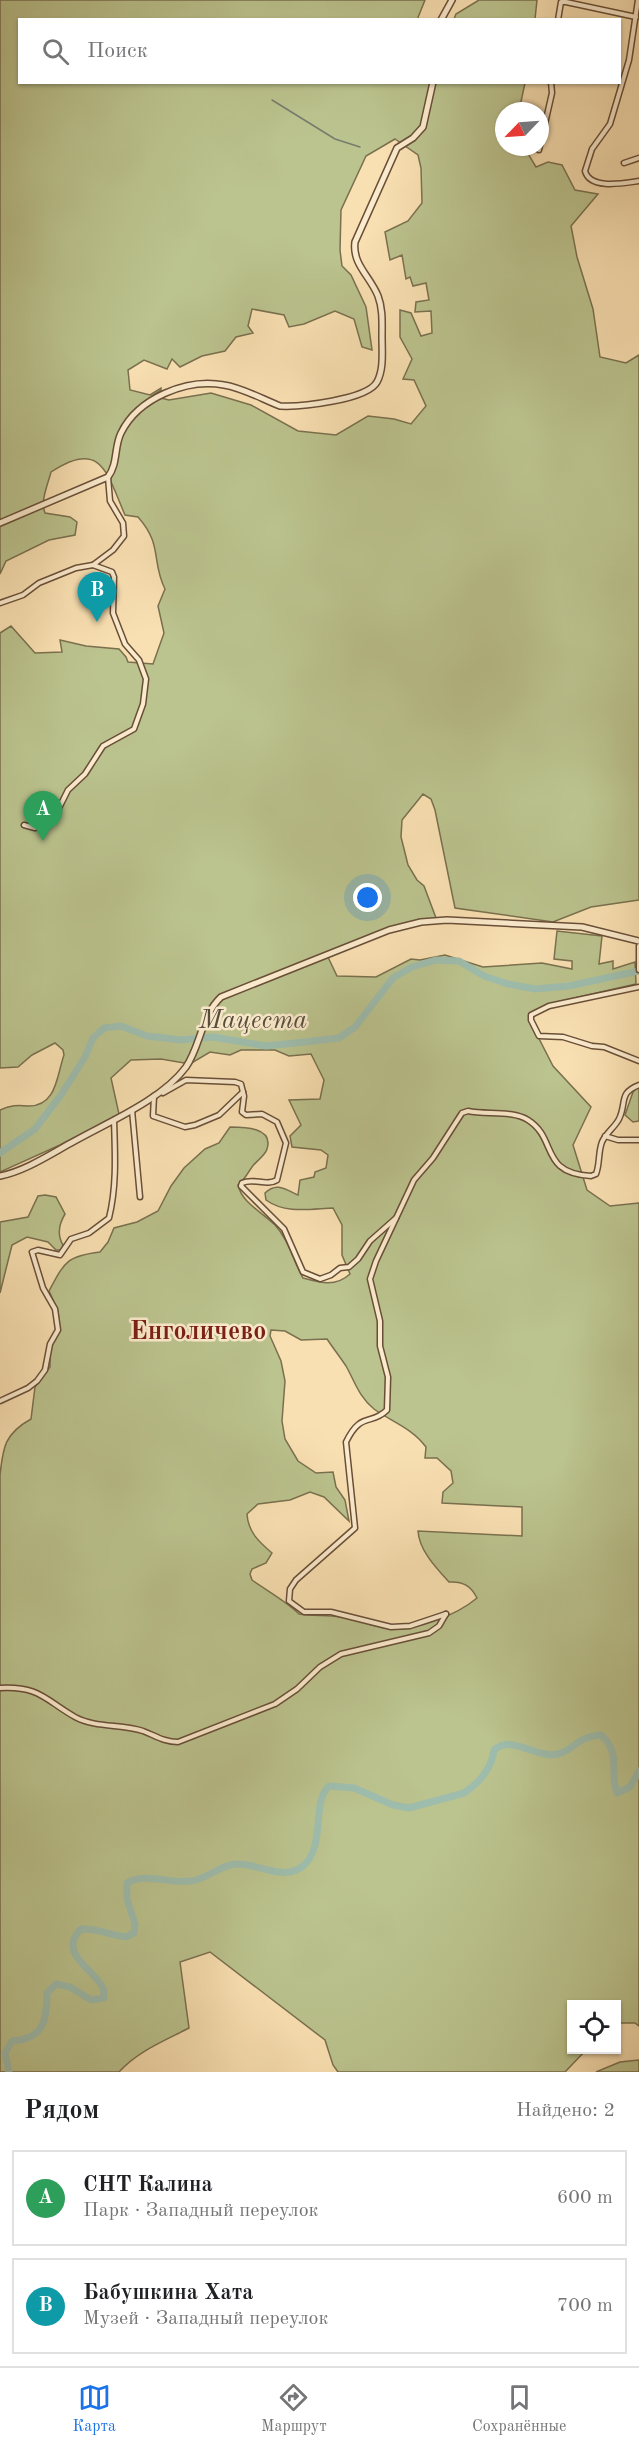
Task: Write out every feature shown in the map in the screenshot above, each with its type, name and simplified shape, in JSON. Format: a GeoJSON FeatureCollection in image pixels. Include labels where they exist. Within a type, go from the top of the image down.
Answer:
{"type":"FeatureCollection","features":[{"type":"Feature","properties":{"kind":"street"},"geometry":{"type":"LineString","coordinates":[[442,18],[452,0]]}},
{"type":"Feature","properties":{"kind":"street"},"geometry":{"type":"LineString","coordinates":[[638,0],[629,60],[610,124],[592,149],[585,171],[588,178],[595,182],[639,180]]}},
{"type":"Feature","properties":{"kind":"street"},"geometry":{"type":"LineString","coordinates":[[558,18],[561,2],[566,2],[636,18]]}},
{"type":"Feature","properties":{"kind":"street"},"geometry":{"type":"LineString","coordinates":[[0,603],[23,595],[39,584],[66,571],[93,565],[121,542],[124,536],[123,523],[110,501],[108,477],[113,468],[118,439],[124,427],[149,403],[180,387],[201,383],[225,385],[280,406],[290,406],[353,396],[368,390],[376,383],[382,354],[381,307],[376,292],[356,260],[355,242],[397,148],[413,138],[423,127],[433,84]]}},
{"type":"Feature","properties":{"kind":"street"},"geometry":{"type":"LineString","coordinates":[[549,106],[551,84]]}},
{"type":"Feature","properties":{"kind":"street"},"geometry":{"type":"LineString","coordinates":[[624,163],[639,158]]}},
{"type":"Feature","properties":{"kind":"street"},"geometry":{"type":"LineString","coordinates":[[0,523],[108,477]]}},
{"type":"Feature","properties":{"kind":"street"},"geometry":{"type":"LineString","coordinates":[[100,561],[102,567]]}},
{"type":"Feature","properties":{"kind":"street"},"geometry":{"type":"LineString","coordinates":[[24,825],[35,828],[48,822],[56,814],[68,790],[89,768],[103,746],[128,733],[137,725],[146,679],[139,660],[125,644],[113,613],[113,574],[102,567],[93,565]]}},
{"type":"Feature","properties":{"kind":"street"},"geometry":{"type":"LineString","coordinates":[[244,1091],[219,1115],[185,1127],[153,1116],[154,1097],[173,1080],[192,1057],[214,1004],[226,994],[389,930],[421,922],[447,920],[582,927],[639,941]]}},
{"type":"Feature","properties":{"kind":"street"},"geometry":{"type":"LineString","coordinates":[[639,946],[637,960],[639,970]]}},
{"type":"Feature","properties":{"kind":"street"},"geometry":{"type":"LineString","coordinates":[[639,987],[561,1003],[531,1015],[539,1036],[563,1036],[592,1046],[604,1047],[639,1061]]}},
{"type":"Feature","properties":{"kind":"street"},"geometry":{"type":"LineString","coordinates":[[0,1176],[20,1170],[183,1080],[235,1082],[241,1084],[244,1091],[242,1112],[262,1114],[275,1119],[286,1143],[277,1180],[269,1184],[246,1181],[242,1183],[242,1189],[284,1229],[303,1272],[320,1279],[339,1269],[349,1267],[358,1259],[370,1241],[396,1218]]}},
{"type":"Feature","properties":{"kind":"street"},"geometry":{"type":"LineString","coordinates":[[0,1688],[15,1687],[42,1694],[76,1718],[102,1725],[137,1729],[167,1742],[178,1742],[275,1704],[297,1689],[320,1667],[341,1654],[429,1633],[439,1626],[447,1614],[410,1626],[392,1627],[331,1612],[304,1612],[289,1601],[290,1589],[296,1580],[355,1528],[346,1442],[351,1431],[360,1421],[383,1414],[388,1405],[387,1370],[380,1346],[380,1321],[370,1279],[376,1261],[414,1180],[433,1158],[462,1113],[468,1111],[524,1117],[538,1129],[558,1165],[568,1171],[588,1176],[596,1174],[605,1136],[619,1119],[624,1096],[630,1088],[639,1085]]}},
{"type":"Feature","properties":{"kind":"street"},"geometry":{"type":"LineString","coordinates":[[132,1109],[140,1197]]}},
{"type":"Feature","properties":{"kind":"street"},"geometry":{"type":"LineString","coordinates":[[0,1401],[28,1388],[37,1381],[45,1370],[50,1344],[58,1330],[55,1309],[43,1288],[32,1252],[38,1250],[60,1255],[71,1239],[89,1233],[109,1218],[115,1157],[114,1119]]}},
{"type":"Feature","properties":{"kind":"street"},"geometry":{"type":"LineString","coordinates":[[605,1136],[618,1140],[639,1140]]}},
{"type":"Feature","properties":{"kind":"green space"},"geometry":{"type":"Polygon","coordinates":[[[0,0],[425,0],[418,18],[18,18],[18,84],[525,84],[521,102],[495,102],[495,156],[529,156],[536,167],[548,162],[562,165],[575,190],[598,194],[571,226],[577,257],[593,309],[600,357],[626,363],[639,355],[639,900],[591,907],[553,922],[455,908],[435,810],[431,799],[423,794],[402,820],[401,837],[408,865],[417,880],[424,886],[436,918],[406,924],[327,955],[337,976],[376,977],[411,959],[420,960],[445,955],[483,967],[542,963],[572,969],[572,961],[554,959],[557,931],[602,936],[599,964],[613,961],[613,969],[635,962],[636,984],[557,1002],[532,1013],[530,1021],[553,1066],[591,1107],[573,1145],[587,1190],[610,1206],[639,1203],[639,2026],[635,2023],[621,2023],[621,2000],[567,2000],[567,2054],[582,2054],[565,2072],[338,2072],[333,2065],[325,2040],[210,1952],[180,1962],[189,2028],[143,2052],[119,2072],[0,2072],[0,1475],[4,1449],[10,1436],[31,1419],[35,1387],[50,1367],[50,1349],[60,1330],[58,1311],[49,1291],[67,1262],[80,1256],[100,1252],[108,1242],[114,1228],[137,1222],[158,1211],[171,1186],[184,1168],[205,1149],[219,1143],[230,1127],[256,1130],[266,1136],[268,1142],[266,1152],[238,1185],[248,1202],[280,1231],[303,1278],[334,1282],[350,1274],[342,1255],[342,1225],[333,1208],[289,1209],[266,1200],[265,1193],[277,1187],[298,1195],[300,1180],[314,1177],[315,1172],[326,1168],[328,1155],[321,1150],[292,1147],[290,1136],[301,1125],[289,1100],[320,1099],[324,1080],[311,1054],[289,1056],[275,1050],[241,1050],[230,1055],[210,1052],[190,1064],[161,1059],[131,1060],[111,1078],[119,1114],[60,1145],[0,1172],[0,1110],[14,1106],[38,1105],[45,1101],[54,1088],[64,1055],[63,1050],[55,1043],[32,1055],[18,1067],[0,1068],[0,633],[11,626],[35,653],[62,652],[60,640],[86,646],[119,649],[128,662],[153,664],[164,633],[158,606],[165,589],[158,570],[151,536],[138,517],[125,515],[107,474],[100,465],[92,460],[82,459],[68,462],[51,472],[43,503],[45,513],[70,517],[77,522],[75,535],[49,540],[6,561],[0,574],[0,0]],[[395,139],[366,156],[341,210],[342,266],[351,275],[366,307],[372,350],[362,347],[354,319],[335,311],[304,324],[289,327],[284,315],[252,309],[248,326],[253,333],[236,337],[225,351],[202,356],[180,367],[172,359],[167,369],[144,360],[128,370],[130,390],[150,395],[161,388],[152,396],[169,400],[211,393],[251,405],[298,431],[336,435],[368,416],[394,419],[411,424],[426,406],[414,380],[403,379],[412,359],[400,337],[400,310],[411,313],[421,336],[432,333],[431,311],[415,312],[416,302],[429,300],[426,283],[413,286],[410,277],[406,279],[402,255],[390,260],[385,232],[408,221],[422,203],[421,168],[418,155],[395,139]],[[271,1330],[270,1336],[281,1361],[285,1381],[282,1421],[285,1439],[298,1461],[316,1473],[333,1472],[336,1487],[345,1500],[349,1521],[324,1497],[310,1492],[290,1500],[258,1504],[247,1514],[249,1526],[255,1536],[272,1553],[266,1563],[252,1569],[250,1574],[252,1580],[299,1614],[347,1618],[386,1628],[397,1629],[421,1625],[458,1611],[477,1598],[469,1587],[458,1582],[449,1582],[439,1571],[421,1545],[418,1531],[522,1536],[522,1507],[442,1503],[443,1492],[453,1483],[451,1471],[437,1458],[425,1458],[426,1447],[420,1440],[369,1404],[327,1339],[301,1340],[285,1331],[271,1330]]]}},
{"type":"Feature","properties":{"kind":"green space"},"geometry":{"type":"Polygon","coordinates":[[[479,0],[537,0],[535,18],[454,18],[456,14],[479,0]]]}},
{"type":"Feature","properties":{"kind":"green space"},"geometry":{"type":"Polygon","coordinates":[[[639,1086],[639,1121],[633,1122],[625,1115],[633,1092],[639,1086]]]}},
{"type":"Feature","properties":{"kind":"green space"},"geometry":{"type":"Polygon","coordinates":[[[38,1196],[56,1197],[65,1214],[60,1230],[63,1245],[61,1250],[56,1250],[48,1242],[27,1237],[12,1245],[0,1293],[0,1222],[28,1217],[38,1196]]]}},
{"type":"Feature","properties":{"kind":"green space"},"geometry":{"type":"Polygon","coordinates":[[[639,2060],[639,2072],[596,2072],[620,2062],[639,2060]]]}},
{"type":"Feature","properties":{"kind":"waterway"},"geometry":{"type":"LineString","coordinates":[[272,100],[335,139],[360,147]]}},
{"type":"Feature","properties":{"kind":"waterway","name":"Мацеста"},"geometry":{"type":"LineString","coordinates":[[0,1153],[35,1129],[61,1095],[85,1057],[93,1038],[104,1028],[121,1026],[147,1036],[181,1040],[213,1037],[266,1046],[305,1042],[339,1038],[355,1027],[393,978],[412,967],[436,960],[459,961],[484,976],[508,984],[535,989],[569,986],[639,971]]}},
{"type":"Feature","properties":{"kind":"waterway"},"geometry":{"type":"LineString","coordinates":[[9,2072],[5,2053],[12,2041],[31,2036],[42,2026],[46,2012],[47,1993],[56,1984],[70,1987],[91,2000],[104,1998],[103,1988],[75,1954],[74,1938],[81,1929],[126,1937],[134,1933],[135,1924],[127,1899],[127,1883],[142,1878],[196,1880],[236,1864],[279,1872],[295,1870],[303,1866],[310,1858],[317,1837],[321,1803],[329,1786],[354,1788],[393,1805],[409,1808],[464,1793],[484,1774],[491,1763],[494,1750],[501,1746],[517,1746],[549,1755],[564,1752],[586,1738],[601,1735],[613,1756],[617,1793],[630,1787],[639,1771]]}},
{"type":"Feature","properties":{"kind":"place","name":"Бабушкина Хата"},"geometry":{"type":"Point","coordinates":[97,622]}},
{"type":"Feature","properties":{"kind":"place","name":"СНТ Калина"},"geometry":{"type":"Point","coordinates":[43,841]}},
{"type":"Feature","properties":{"kind":"district","name":"Енголичево"},"geometry":{"type":"Point","coordinates":[198,1330]}}]}
